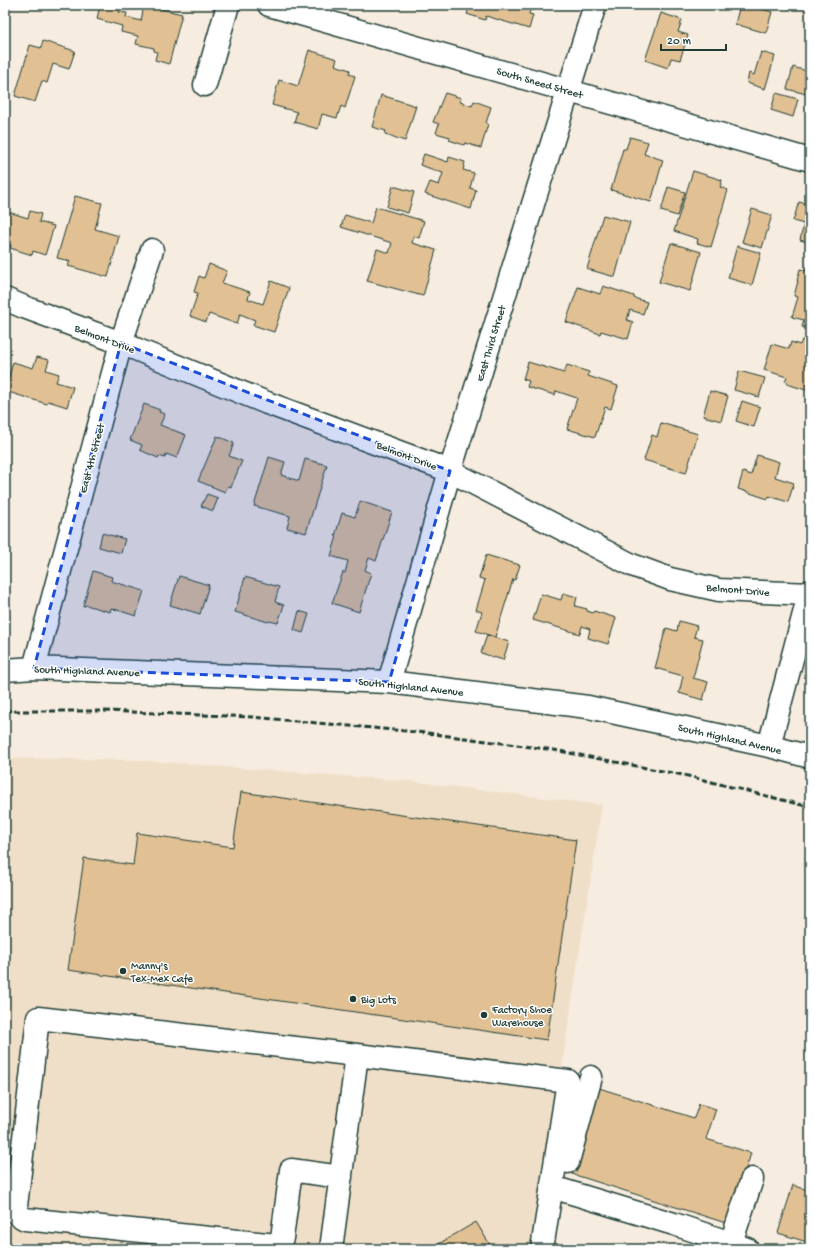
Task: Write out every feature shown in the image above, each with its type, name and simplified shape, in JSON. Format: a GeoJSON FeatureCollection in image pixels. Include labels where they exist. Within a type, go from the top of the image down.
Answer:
{"type":"FeatureCollection","features":[{"type":"Feature","properties":{"kind":"street"},"geometry":{"type":"LineString","coordinates":[[205,85],[228,5]]}},
{"type":"Feature","properties":{"kind":"street","name":"South Sneed Street"},"geometry":{"type":"LineString","coordinates":[[269,5],[810,160]]}},
{"type":"Feature","properties":{"kind":"street","name":"East Third Street"},"geometry":{"type":"LineString","coordinates":[[389,682],[450,471],[594,5]]}},
{"type":"Feature","properties":{"kind":"street","name":"East 4th Street"},"geometry":{"type":"LineString","coordinates":[[34,668],[121,343],[152,250]]}},
{"type":"Feature","properties":{"kind":"street","name":"Belmont Drive"},"geometry":{"type":"LineString","coordinates":[[5,299],[121,343],[267,403],[450,471],[632,565],[670,579],[719,590],[810,593]]}},
{"type":"Feature","properties":{"kind":"street"},"geometry":{"type":"LineString","coordinates":[[769,746],[810,593]]}},
{"type":"Feature","properties":{"kind":"street","name":"South Highland Avenue"},"geometry":{"type":"LineString","coordinates":[[5,670],[34,668],[389,682],[588,707],[769,746],[810,757]]}},
{"type":"Feature","properties":{"kind":"street"},"geometry":{"type":"LineString","coordinates":[[341,1177],[291,1170],[282,1238],[277,1245],[197,1243],[25,1219],[18,1215],[16,1206],[38,1018],[568,1081],[556,1189]]}},
{"type":"Feature","properties":{"kind":"street"},"geometry":{"type":"LineString","coordinates":[[331,1249],[357,1055]]}},
{"type":"Feature","properties":{"kind":"street"},"geometry":{"type":"LineString","coordinates":[[542,1249],[556,1189],[591,1077]]}},
{"type":"Feature","properties":{"kind":"street"},"geometry":{"type":"LineString","coordinates":[[556,1189],[674,1224],[736,1247],[752,1180]]}},
{"type":"Feature","properties":{"kind":"highlighted area"},"geometry":{"type":"Polygon","coordinates":[[[121,343],[450,471],[389,682],[34,668],[121,343]]]}},
{"type":"Feature","properties":{"kind":"shaded area"},"geometry":{"type":"Polygon","coordinates":[[[5,758],[136,760],[408,781],[602,805],[534,1249],[5,1249],[5,758]]]}},
{"type":"Feature","properties":{"kind":"building"},"geometry":{"type":"Polygon","coordinates":[[[100,5],[120,5],[119,12],[127,13],[126,17],[141,21],[144,5],[182,14],[169,64],[155,60],[157,52],[154,51],[154,48],[136,44],[138,36],[121,32],[122,26],[97,19],[100,5]]]}},
{"type":"Feature","properties":{"kind":"building"},"geometry":{"type":"Polygon","coordinates":[[[470,5],[532,5],[529,14],[533,15],[529,29],[486,16],[485,20],[467,14],[470,5]]]}},
{"type":"Feature","properties":{"kind":"building"},"geometry":{"type":"Polygon","coordinates":[[[740,5],[747,5],[772,12],[766,33],[735,24],[740,5]]]}},
{"type":"Feature","properties":{"kind":"building"},"geometry":{"type":"Polygon","coordinates":[[[661,13],[682,20],[678,32],[688,35],[680,60],[671,58],[668,68],[645,60],[661,13]]]}},
{"type":"Feature","properties":{"kind":"building"},"geometry":{"type":"Polygon","coordinates":[[[43,41],[75,51],[69,69],[53,64],[47,83],[42,81],[35,102],[15,96],[30,45],[41,48],[43,41]]]}},
{"type":"Feature","properties":{"kind":"building"},"geometry":{"type":"Polygon","coordinates":[[[309,50],[337,59],[335,65],[350,70],[349,74],[355,76],[345,108],[341,106],[337,118],[322,114],[318,129],[294,122],[297,112],[272,105],[279,80],[298,86],[309,50]]]}},
{"type":"Feature","properties":{"kind":"building"},"geometry":{"type":"Polygon","coordinates":[[[761,52],[775,56],[765,89],[747,83],[749,73],[754,75],[761,52]]]}},
{"type":"Feature","properties":{"kind":"building"},"geometry":{"type":"Polygon","coordinates":[[[793,67],[810,72],[810,95],[787,89],[793,67]]]}},
{"type":"Feature","properties":{"kind":"building"},"geometry":{"type":"Polygon","coordinates":[[[445,93],[461,98],[460,102],[472,106],[474,101],[491,107],[481,148],[465,143],[464,145],[449,140],[450,137],[436,133],[439,124],[433,122],[445,93]]]}},
{"type":"Feature","properties":{"kind":"building"},"geometry":{"type":"Polygon","coordinates":[[[776,93],[798,99],[793,117],[771,110],[776,93]]]}},
{"type":"Feature","properties":{"kind":"building"},"geometry":{"type":"Polygon","coordinates":[[[381,95],[416,106],[405,141],[385,134],[386,131],[372,127],[381,95]]]}},
{"type":"Feature","properties":{"kind":"building"},"geometry":{"type":"Polygon","coordinates":[[[630,137],[648,142],[644,154],[663,160],[651,202],[611,190],[623,149],[626,149],[630,137]]]}},
{"type":"Feature","properties":{"kind":"building"},"geometry":{"type":"Polygon","coordinates":[[[424,154],[448,162],[449,157],[465,162],[463,170],[474,173],[470,188],[476,190],[471,209],[425,194],[430,182],[439,185],[443,173],[420,165],[424,154]]]}},
{"type":"Feature","properties":{"kind":"building"},"geometry":{"type":"Polygon","coordinates":[[[693,171],[722,180],[720,187],[728,190],[711,247],[697,243],[698,239],[674,231],[693,171]]]}},
{"type":"Feature","properties":{"kind":"building"},"geometry":{"type":"Polygon","coordinates":[[[393,186],[414,192],[408,213],[387,207],[393,186]]]}},
{"type":"Feature","properties":{"kind":"building"},"geometry":{"type":"Polygon","coordinates":[[[668,187],[685,192],[677,216],[661,211],[668,187]]]}},
{"type":"Feature","properties":{"kind":"building"},"geometry":{"type":"Polygon","coordinates":[[[75,196],[102,203],[95,229],[119,236],[108,277],[68,266],[70,261],[57,258],[75,196]]]}},
{"type":"Feature","properties":{"kind":"building"},"geometry":{"type":"Polygon","coordinates":[[[799,202],[810,205],[810,243],[800,240],[804,224],[793,221],[799,202]]]}},
{"type":"Feature","properties":{"kind":"building"},"geometry":{"type":"Polygon","coordinates":[[[376,207],[424,221],[419,238],[414,236],[412,243],[436,250],[423,296],[367,281],[377,249],[389,253],[392,243],[341,227],[345,215],[371,223],[376,207]]]}},
{"type":"Feature","properties":{"kind":"building"},"geometry":{"type":"Polygon","coordinates":[[[752,209],[772,215],[762,248],[742,242],[752,209]]]}},
{"type":"Feature","properties":{"kind":"building"},"geometry":{"type":"Polygon","coordinates":[[[5,211],[28,218],[30,211],[41,214],[39,222],[54,226],[45,255],[33,251],[32,255],[10,248],[11,245],[5,243],[5,211]]]}},
{"type":"Feature","properties":{"kind":"building"},"geometry":{"type":"Polygon","coordinates":[[[603,215],[630,222],[615,277],[587,269],[603,215]]]}},
{"type":"Feature","properties":{"kind":"building"},"geometry":{"type":"Polygon","coordinates":[[[671,243],[701,252],[690,291],[659,282],[671,243]]]}},
{"type":"Feature","properties":{"kind":"building"},"geometry":{"type":"Polygon","coordinates":[[[737,246],[761,253],[752,285],[728,278],[737,246]]]}},
{"type":"Feature","properties":{"kind":"building"},"geometry":{"type":"Polygon","coordinates":[[[209,264],[227,271],[222,283],[250,292],[248,299],[263,304],[271,281],[289,288],[274,332],[253,325],[255,320],[240,314],[237,324],[209,314],[206,322],[190,316],[198,293],[194,292],[199,276],[204,278],[209,264]]]}},
{"type":"Feature","properties":{"kind":"building"},"geometry":{"type":"Polygon","coordinates":[[[800,269],[810,272],[810,329],[802,327],[804,320],[792,317],[798,297],[794,296],[800,269]]]}},
{"type":"Feature","properties":{"kind":"building"},"geometry":{"type":"Polygon","coordinates":[[[603,286],[647,302],[643,314],[630,310],[627,320],[633,322],[628,339],[601,331],[600,334],[566,322],[578,287],[600,294],[603,286]]]}},
{"type":"Feature","properties":{"kind":"building"},"geometry":{"type":"Polygon","coordinates":[[[802,340],[810,343],[809,391],[787,384],[788,382],[785,381],[787,377],[764,370],[772,344],[789,349],[791,342],[800,345],[802,340]]]}},
{"type":"Feature","properties":{"kind":"building"},"geometry":{"type":"Polygon","coordinates":[[[37,357],[49,360],[46,370],[59,374],[56,382],[73,387],[67,407],[48,401],[47,404],[5,391],[13,362],[33,368],[37,357]]]}},
{"type":"Feature","properties":{"kind":"building"},"geometry":{"type":"Polygon","coordinates":[[[528,362],[564,373],[567,365],[589,372],[588,376],[618,386],[611,409],[605,407],[595,437],[567,429],[577,398],[556,391],[555,395],[527,387],[529,381],[523,379],[528,362]]]}},
{"type":"Feature","properties":{"kind":"building"},"geometry":{"type":"Polygon","coordinates":[[[739,371],[765,378],[759,397],[734,390],[739,371]]]}},
{"type":"Feature","properties":{"kind":"building"},"geometry":{"type":"Polygon","coordinates":[[[710,391],[728,396],[721,421],[703,416],[710,391]]]}},
{"type":"Feature","properties":{"kind":"building"},"geometry":{"type":"Polygon","coordinates":[[[742,401],[760,407],[754,427],[736,421],[742,401]]]}},
{"type":"Feature","properties":{"kind":"building"},"geometry":{"type":"Polygon","coordinates":[[[144,404],[160,410],[159,412],[165,414],[160,425],[186,435],[177,458],[166,454],[165,458],[159,456],[158,458],[140,450],[142,445],[130,440],[144,404]]]}},
{"type":"Feature","properties":{"kind":"building"},"geometry":{"type":"Polygon","coordinates":[[[661,423],[698,434],[686,473],[644,460],[652,435],[657,437],[661,423]]]}},
{"type":"Feature","properties":{"kind":"building"},"geometry":{"type":"Polygon","coordinates":[[[217,436],[234,443],[229,456],[242,461],[231,487],[228,486],[225,492],[198,481],[217,436]]]}},
{"type":"Feature","properties":{"kind":"building"},"geometry":{"type":"Polygon","coordinates":[[[757,455],[779,462],[775,477],[794,483],[788,502],[769,496],[768,499],[738,489],[743,472],[751,475],[757,455]]]}},
{"type":"Feature","properties":{"kind":"building"},"geometry":{"type":"Polygon","coordinates":[[[269,457],[285,462],[281,475],[299,481],[305,459],[327,465],[306,533],[287,528],[290,516],[254,506],[269,457]]]}},
{"type":"Feature","properties":{"kind":"building"},"geometry":{"type":"Polygon","coordinates":[[[207,494],[218,498],[213,511],[201,506],[207,494]]]}},
{"type":"Feature","properties":{"kind":"building"},"geometry":{"type":"Polygon","coordinates":[[[360,501],[392,512],[376,561],[369,558],[365,570],[371,573],[359,612],[332,603],[343,572],[345,573],[348,561],[331,556],[342,513],[355,517],[360,501]]]}},
{"type":"Feature","properties":{"kind":"building"},"geometry":{"type":"Polygon","coordinates":[[[102,533],[125,539],[121,553],[99,547],[102,533]]]}},
{"type":"Feature","properties":{"kind":"building"},"geometry":{"type":"Polygon","coordinates":[[[486,555],[520,565],[515,580],[513,579],[495,637],[476,631],[482,612],[476,610],[485,580],[479,578],[486,555]]]}},
{"type":"Feature","properties":{"kind":"building"},"geometry":{"type":"Polygon","coordinates":[[[93,571],[112,577],[111,581],[144,591],[136,616],[111,608],[110,612],[86,605],[83,606],[93,571]]]}},
{"type":"Feature","properties":{"kind":"building"},"geometry":{"type":"Polygon","coordinates":[[[179,576],[209,585],[200,614],[170,605],[179,576]]]}},
{"type":"Feature","properties":{"kind":"building"},"geometry":{"type":"Polygon","coordinates":[[[245,577],[279,587],[275,602],[284,605],[278,623],[268,622],[235,612],[245,577]]]}},
{"type":"Feature","properties":{"kind":"building"},"geometry":{"type":"Polygon","coordinates":[[[563,593],[577,597],[575,606],[587,609],[587,611],[593,613],[594,611],[616,618],[608,644],[588,638],[590,629],[582,626],[580,634],[533,620],[541,594],[561,600],[563,593]]]}},
{"type":"Feature","properties":{"kind":"building"},"geometry":{"type":"Polygon","coordinates":[[[299,611],[309,614],[303,633],[294,630],[299,611]]]}},
{"type":"Feature","properties":{"kind":"building"},"geometry":{"type":"Polygon","coordinates":[[[679,621],[697,626],[694,637],[703,639],[693,678],[708,682],[703,700],[679,693],[683,676],[655,668],[666,628],[677,631],[679,621]]]}},
{"type":"Feature","properties":{"kind":"building"},"geometry":{"type":"Polygon","coordinates":[[[487,635],[509,642],[503,660],[481,653],[487,635]]]}},
{"type":"Feature","properties":{"kind":"building"},"geometry":{"type":"Polygon","coordinates":[[[241,792],[576,840],[547,1040],[68,970],[84,858],[133,865],[137,833],[233,847],[241,792]]]}},
{"type":"Feature","properties":{"kind":"building"},"geometry":{"type":"Polygon","coordinates":[[[599,1088],[694,1118],[699,1104],[716,1109],[706,1139],[751,1153],[729,1224],[572,1174],[599,1088]]]}},
{"type":"Feature","properties":{"kind":"building"},"geometry":{"type":"Polygon","coordinates":[[[793,1185],[810,1191],[810,1243],[778,1233],[793,1185]]]}},
{"type":"Feature","properties":{"kind":"building"},"geometry":{"type":"Polygon","coordinates":[[[476,1222],[492,1248],[430,1249],[476,1222]]]}},
{"type":"Feature","properties":{"kind":"railway"},"geometry":{"type":"LineString","coordinates":[[5,711],[104,711],[252,717],[427,733],[554,750],[688,776],[810,807]]}},
{"type":"Feature","properties":{"kind":"place","name":"Manny's Tex-Mex Cafe"},"geometry":{"type":"Point","coordinates":[123,971]}},
{"type":"Feature","properties":{"kind":"place","name":"Big Lots"},"geometry":{"type":"Point","coordinates":[353,999]}},
{"type":"Feature","properties":{"kind":"place","name":"Factory Shoe Warehouse"},"geometry":{"type":"Point","coordinates":[484,1015]}}]}
